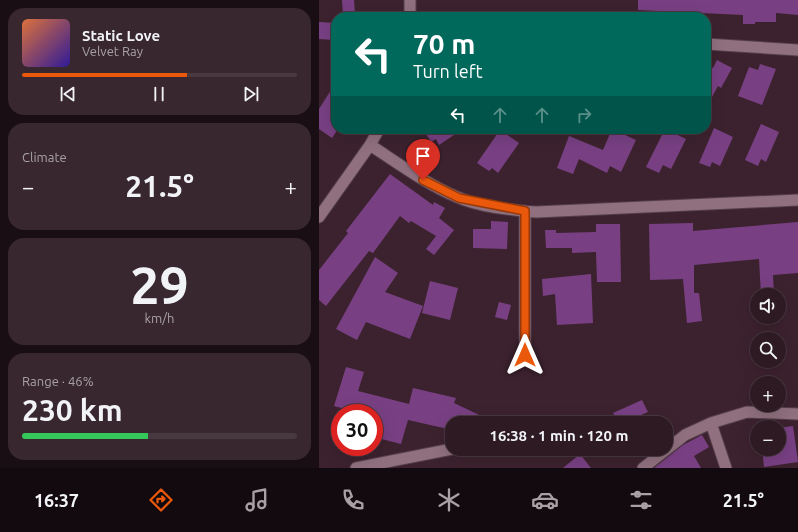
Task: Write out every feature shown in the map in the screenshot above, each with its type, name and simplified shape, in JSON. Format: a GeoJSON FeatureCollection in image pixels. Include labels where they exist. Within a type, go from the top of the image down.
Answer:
{"type":"FeatureCollection","features":[{"type":"Feature","properties":{"kind":"street"},"geometry":{"type":"LineString","coordinates":[[410,0],[410,12]]}},
{"type":"Feature","properties":{"kind":"street"},"geometry":{"type":"LineString","coordinates":[[711,44],[798,50]]}},
{"type":"Feature","properties":{"kind":"street"},"geometry":{"type":"LineString","coordinates":[[319,217],[376,134]]}},
{"type":"Feature","properties":{"kind":"street"},"geometry":{"type":"LineString","coordinates":[[370,145],[423,180],[459,198],[525,211],[536,212],[798,200]]}},
{"type":"Feature","properties":{"kind":"street"},"geometry":{"type":"LineString","coordinates":[[525,211],[525,355]]}},
{"type":"Feature","properties":{"kind":"street"},"geometry":{"type":"LineString","coordinates":[[643,468],[685,435],[711,423],[747,412],[798,414]]}},
{"type":"Feature","properties":{"kind":"street"},"geometry":{"type":"LineString","coordinates":[[711,423],[726,468]]}},
{"type":"Feature","properties":{"kind":"street"},"geometry":{"type":"LineString","coordinates":[[356,468],[445,450]]}},
{"type":"Feature","properties":{"kind":"building"},"geometry":{"type":"Polygon","coordinates":[[[342,0],[354,0],[355,12],[343,12],[342,0]]]}},
{"type":"Feature","properties":{"kind":"building"},"geometry":{"type":"Polygon","coordinates":[[[638,0],[798,0],[798,15],[776,13],[776,22],[755,22],[755,24],[743,24],[743,15],[711,13],[711,12],[638,10],[638,0]]]}},
{"type":"Feature","properties":{"kind":"building"},"geometry":{"type":"Polygon","coordinates":[[[319,22],[331,23],[331,40],[319,39],[319,22]]]}},
{"type":"Feature","properties":{"kind":"building"},"geometry":{"type":"Polygon","coordinates":[[[717,60],[732,68],[721,88],[718,86],[711,99],[711,67],[713,68],[717,60]]]}},
{"type":"Feature","properties":{"kind":"building"},"geometry":{"type":"Polygon","coordinates":[[[760,64],[776,69],[762,105],[738,96],[749,67],[758,70],[760,64]]]}},
{"type":"Feature","properties":{"kind":"building"},"geometry":{"type":"Polygon","coordinates":[[[331,90],[331,134],[335,134],[332,138],[319,129],[319,109],[331,90]]]}},
{"type":"Feature","properties":{"kind":"building"},"geometry":{"type":"Polygon","coordinates":[[[761,124],[779,132],[766,162],[761,159],[758,166],[745,160],[761,124]]]}},
{"type":"Feature","properties":{"kind":"building"},"geometry":{"type":"Polygon","coordinates":[[[714,128],[733,137],[720,166],[712,162],[710,167],[699,163],[714,128]]]}},
{"type":"Feature","properties":{"kind":"building"},"geometry":{"type":"Polygon","coordinates":[[[426,134],[456,134],[439,145],[436,139],[431,142],[426,134]]]}},
{"type":"Feature","properties":{"kind":"building"},"geometry":{"type":"Polygon","coordinates":[[[497,134],[506,134],[519,143],[498,173],[492,168],[489,171],[477,163],[497,134]]]}},
{"type":"Feature","properties":{"kind":"building"},"geometry":{"type":"Polygon","coordinates":[[[610,134],[623,134],[636,140],[621,172],[610,166],[607,173],[579,159],[573,174],[557,168],[569,136],[603,150],[610,134]]]}},
{"type":"Feature","properties":{"kind":"building"},"geometry":{"type":"Polygon","coordinates":[[[662,134],[676,134],[686,139],[671,169],[663,165],[659,173],[646,167],[662,134]]]}},
{"type":"Feature","properties":{"kind":"building"},"geometry":{"type":"Polygon","coordinates":[[[390,174],[433,205],[434,202],[445,208],[439,218],[454,230],[434,255],[426,249],[436,236],[411,221],[409,223],[400,216],[373,253],[369,251],[326,306],[319,300],[319,270],[348,233],[346,231],[390,174]]]}},
{"type":"Feature","properties":{"kind":"building"},"geometry":{"type":"Polygon","coordinates":[[[491,221],[508,222],[507,249],[473,248],[473,229],[491,229],[491,221]]]}},
{"type":"Feature","properties":{"kind":"building"},"geometry":{"type":"Polygon","coordinates":[[[798,222],[798,273],[773,275],[774,288],[761,288],[759,259],[694,265],[694,293],[699,293],[702,321],[687,323],[683,279],[650,280],[649,224],[693,223],[693,231],[798,222]]]}},
{"type":"Feature","properties":{"kind":"building"},"geometry":{"type":"Polygon","coordinates":[[[596,224],[620,224],[621,282],[597,282],[596,252],[572,253],[572,248],[546,248],[545,230],[556,230],[556,233],[596,232],[596,224]]]}},
{"type":"Feature","properties":{"kind":"building"},"geometry":{"type":"Polygon","coordinates":[[[375,257],[398,273],[385,292],[423,306],[410,339],[366,322],[357,340],[336,329],[375,257]]]}},
{"type":"Feature","properties":{"kind":"building"},"geometry":{"type":"Polygon","coordinates":[[[591,274],[593,323],[557,325],[555,294],[543,296],[542,279],[591,274]]]}},
{"type":"Feature","properties":{"kind":"building"},"geometry":{"type":"Polygon","coordinates":[[[430,281],[458,288],[450,320],[422,313],[430,281]]]}},
{"type":"Feature","properties":{"kind":"building"},"geometry":{"type":"Polygon","coordinates":[[[499,302],[511,305],[507,320],[495,317],[499,302]]]}},
{"type":"Feature","properties":{"kind":"building"},"geometry":{"type":"Polygon","coordinates":[[[346,367],[364,372],[358,391],[409,404],[413,388],[456,398],[454,403],[481,416],[445,416],[445,428],[408,420],[401,444],[383,439],[383,404],[335,404],[346,367]]]}},
{"type":"Feature","properties":{"kind":"building"},"geometry":{"type":"Polygon","coordinates":[[[642,400],[648,412],[639,416],[614,416],[613,413],[642,400]]]}},
{"type":"Feature","properties":{"kind":"building"},"geometry":{"type":"Polygon","coordinates":[[[793,426],[798,462],[764,467],[763,456],[786,456],[786,427],[793,426]]]}},
{"type":"Feature","properties":{"kind":"building"},"geometry":{"type":"Polygon","coordinates":[[[702,435],[709,447],[694,456],[701,468],[654,468],[669,456],[673,456],[673,453],[683,445],[702,435]]]}},
{"type":"Feature","properties":{"kind":"building"},"geometry":{"type":"Polygon","coordinates":[[[578,456],[582,456],[591,468],[563,468],[578,456]]]}},
{"type":"Feature","properties":{"kind":"route"},"geometry":{"type":"LineString","coordinates":[[423,180],[459,198],[525,211],[525,355]]}}]}
